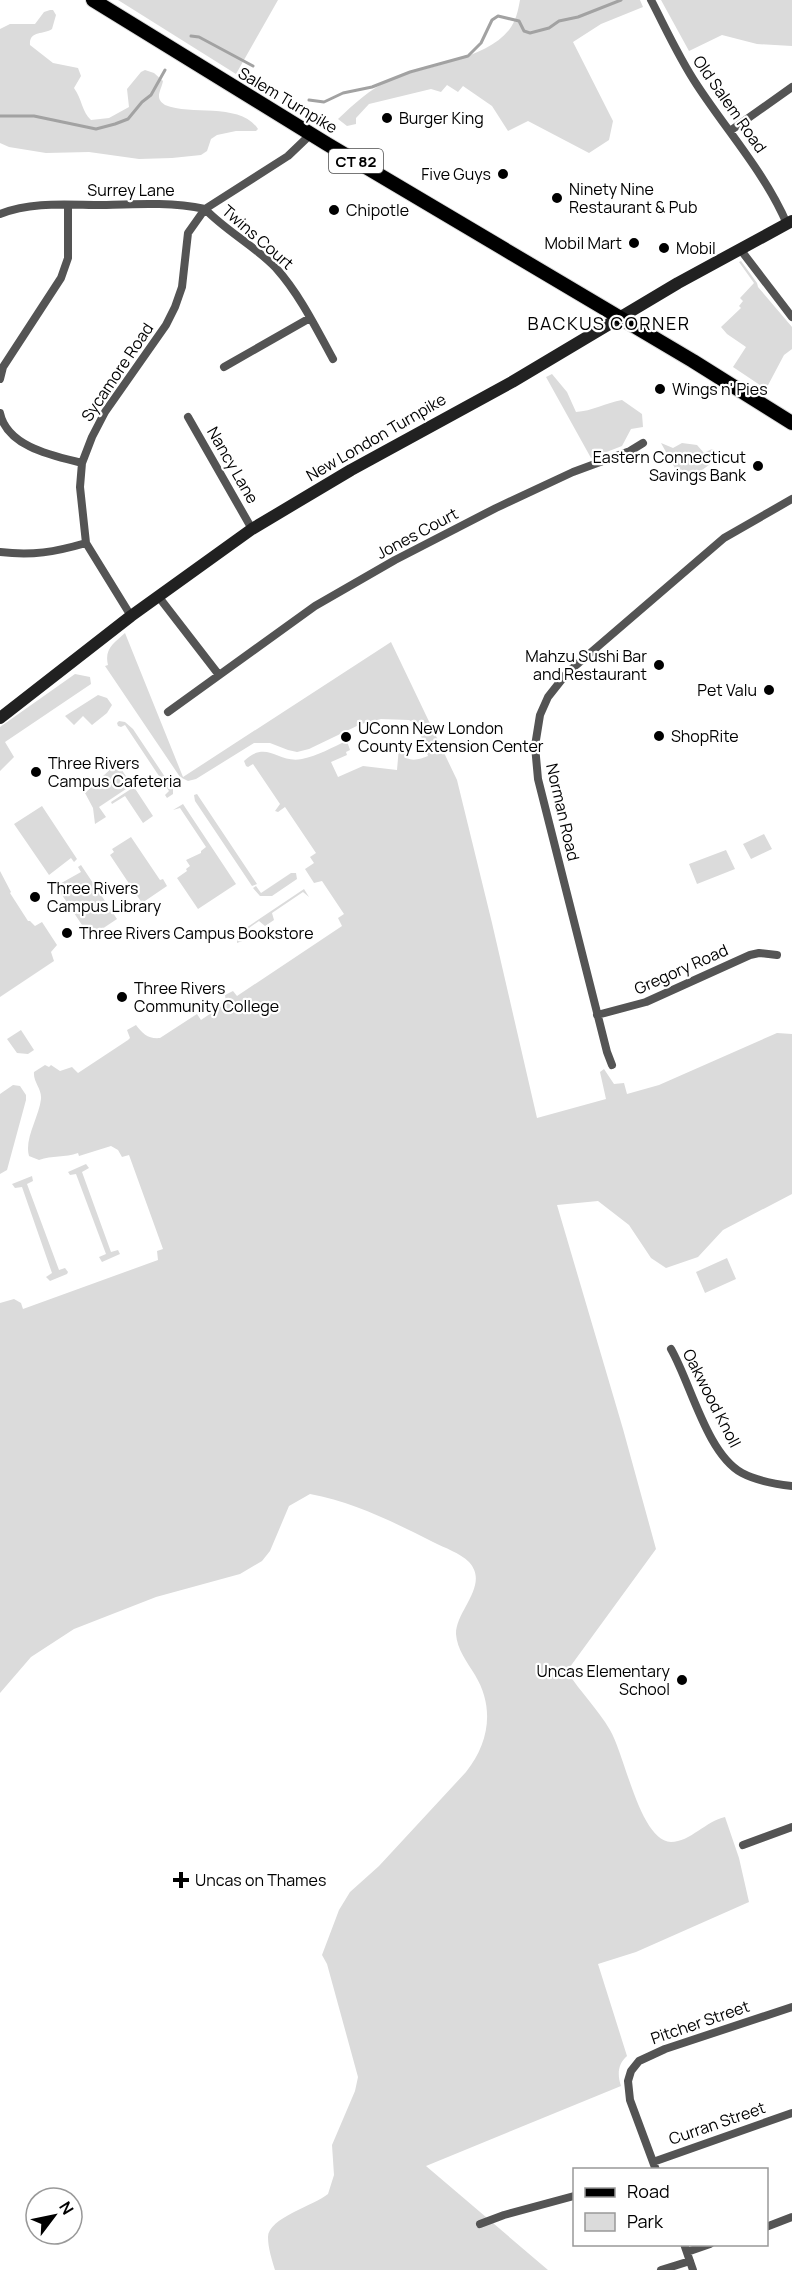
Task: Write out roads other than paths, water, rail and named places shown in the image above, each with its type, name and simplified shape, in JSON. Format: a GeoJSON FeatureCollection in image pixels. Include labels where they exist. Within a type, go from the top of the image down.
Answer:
{"type":"FeatureCollection","features":[{"type":"Feature","properties":{"kind":"main road","name":"Salem Turnpike"},"geometry":{"type":"LineString","coordinates":[[93,0],[311,134],[622,318]]}},
{"type":"Feature","properties":{"kind":"main road","name":"New London Turnpike"},"geometry":{"type":"LineString","coordinates":[[0,718],[131,616],[252,529],[351,470],[512,382],[740,249],[789,223]]}},
{"type":"Feature","properties":{"kind":"main road","name":"CT 82"},"geometry":{"type":"LineString","coordinates":[[622,318],[792,423]]}},
{"type":"Feature","properties":{"kind":"street","name":"Old Salem Road"},"geometry":{"type":"LineString","coordinates":[[651,0],[682,61],[760,175],[789,223]]}},
{"type":"Feature","properties":{"kind":"street"},"geometry":{"type":"LineString","coordinates":[[729,131],[792,87]]}},
{"type":"Feature","properties":{"kind":"street"},"geometry":{"type":"LineString","coordinates":[[205,209],[288,156],[311,134]]}},
{"type":"Feature","properties":{"kind":"street","name":"Surrey Lane"},"geometry":{"type":"LineString","coordinates":[[0,214],[10,209],[41,205],[180,204],[205,209]]}},
{"type":"Feature","properties":{"kind":"street"},"geometry":{"type":"LineString","coordinates":[[0,379],[3,367],[61,278],[68,258],[69,205]]}},
{"type":"Feature","properties":{"kind":"street","name":"Twins Court"},"geometry":{"type":"LineString","coordinates":[[205,209],[220,225],[275,267],[293,289],[333,359]]}},
{"type":"Feature","properties":{"kind":"street","name":"Sycamore Road"},"geometry":{"type":"LineString","coordinates":[[131,616],[86,543],[80,487],[82,463],[105,412],[166,325],[175,307],[182,287],[188,233],[205,209]]}},
{"type":"Feature","properties":{"kind":"street"},"geometry":{"type":"LineString","coordinates":[[740,249],[792,317]]}},
{"type":"Feature","properties":{"kind":"street"},"geometry":{"type":"LineString","coordinates":[[224,367],[310,318]]}},
{"type":"Feature","properties":{"kind":"street"},"geometry":{"type":"LineString","coordinates":[[0,413],[2,420],[18,438],[37,451],[82,463]]}},
{"type":"Feature","properties":{"kind":"street","name":"Nancy Lane"},"geometry":{"type":"LineString","coordinates":[[188,417],[252,529]]}},
{"type":"Feature","properties":{"kind":"street","name":"Jones Court"},"geometry":{"type":"LineString","coordinates":[[168,712],[315,606],[395,560],[573,472],[630,451],[643,443]]}},
{"type":"Feature","properties":{"kind":"street","name":"Norman Road"},"geometry":{"type":"LineString","coordinates":[[612,1065],[597,1015],[538,779],[535,746],[542,709],[552,690],[571,668],[716,545],[739,528],[792,499]]}},
{"type":"Feature","properties":{"kind":"street"},"geometry":{"type":"LineString","coordinates":[[0,552],[26,555],[57,551],[86,543]]}},
{"type":"Feature","properties":{"kind":"street"},"geometry":{"type":"LineString","coordinates":[[158,596],[219,675]]}},
{"type":"Feature","properties":{"kind":"street","name":"Gregory Road"},"geometry":{"type":"LineString","coordinates":[[597,1015],[646,1002],[750,955],[777,955]]}},
{"type":"Feature","properties":{"kind":"street","name":"Oakwood Knoll"},"geometry":{"type":"LineString","coordinates":[[670,1349],[721,1454],[742,1473],[764,1481],[792,1486]]}},
{"type":"Feature","properties":{"kind":"street"},"geometry":{"type":"LineString","coordinates":[[743,1845],[792,1827]]}},
{"type":"Feature","properties":{"kind":"street","name":"Pitcher Street"},"geometry":{"type":"LineString","coordinates":[[654,2165],[630,2100],[628,2078],[636,2064],[645,2057],[792,2007]]}},
{"type":"Feature","properties":{"kind":"street","name":"Curran Street"},"geometry":{"type":"LineString","coordinates":[[654,2165],[792,2113]]}},
{"type":"Feature","properties":{"kind":"street"},"geometry":{"type":"LineString","coordinates":[[480,2224],[573,2196]]}},
{"type":"Feature","properties":{"kind":"street"},"geometry":{"type":"LineString","coordinates":[[768,2226],[792,2217]]}},
{"type":"Feature","properties":{"kind":"street"},"geometry":{"type":"LineString","coordinates":[[661,2270],[687,2252],[704,2246]]}},
{"type":"Feature","properties":{"kind":"street"},"geometry":{"type":"LineString","coordinates":[[687,2252],[693,2270]]}},
{"type":"Feature","properties":{"kind":"waterway"},"geometry":{"type":"LineString","coordinates":[[309,100],[324,102],[343,93],[372,87],[410,72],[468,56],[481,43],[492,20],[498,16],[519,21],[524,31],[530,33],[621,0]]}},
{"type":"Feature","properties":{"kind":"waterway"},"geometry":{"type":"LineString","coordinates":[[191,36],[199,37],[253,66]]}},
{"type":"Feature","properties":{"kind":"waterway"},"geometry":{"type":"LineString","coordinates":[[0,116],[34,116],[96,129],[115,124],[128,119],[151,95],[165,70]]}},
{"type":"Feature","properties":{"kind":"place","name":"Burger King"},"geometry":{"type":"Point","coordinates":[387,118]}},
{"type":"Feature","properties":{"kind":"place","name":"Five Guys"},"geometry":{"type":"Point","coordinates":[503,174]}},
{"type":"Feature","properties":{"kind":"place","name":"Ninety Nine Restaurant & Pub"},"geometry":{"type":"Point","coordinates":[557,198]}},
{"type":"Feature","properties":{"kind":"place","name":"Chipotle"},"geometry":{"type":"Point","coordinates":[334,210]}},
{"type":"Feature","properties":{"kind":"place","name":"Mobil Mart"},"geometry":{"type":"Point","coordinates":[634,243]}},
{"type":"Feature","properties":{"kind":"place","name":"Mobil"},"geometry":{"type":"Point","coordinates":[664,248]}},
{"type":"Feature","properties":{"kind":"place","name":"Wings n' Pies"},"geometry":{"type":"Point","coordinates":[660,389]}},
{"type":"Feature","properties":{"kind":"place","name":"Eastern Connecticut Savings Bank"},"geometry":{"type":"Point","coordinates":[758,466]}},
{"type":"Feature","properties":{"kind":"place","name":"Mahzu Sushi Bar and Restaurant"},"geometry":{"type":"Point","coordinates":[659,665]}},
{"type":"Feature","properties":{"kind":"place","name":"Pet Valu"},"geometry":{"type":"Point","coordinates":[769,690]}},
{"type":"Feature","properties":{"kind":"place","name":"ShopRite"},"geometry":{"type":"Point","coordinates":[659,736]}},
{"type":"Feature","properties":{"kind":"place","name":"UConn New London County Extension Center"},"geometry":{"type":"Point","coordinates":[346,737]}},
{"type":"Feature","properties":{"kind":"place","name":"Three Rivers Campus Cafeteria"},"geometry":{"type":"Point","coordinates":[36,772]}},
{"type":"Feature","properties":{"kind":"place","name":"Three Rivers Campus Library"},"geometry":{"type":"Point","coordinates":[35,897]}},
{"type":"Feature","properties":{"kind":"place","name":"Three Rivers Campus Bookstore"},"geometry":{"type":"Point","coordinates":[67,933]}},
{"type":"Feature","properties":{"kind":"place","name":"Three Rivers Community College"},"geometry":{"type":"Point","coordinates":[122,997]}},
{"type":"Feature","properties":{"kind":"place","name":"Uncas Elementary School"},"geometry":{"type":"Point","coordinates":[682,1680]}},
{"type":"Feature","properties":{"kind":"place","name":"Uncas on Thames"},"geometry":{"type":"Point","coordinates":[181,1880]}},
{"type":"Feature","properties":{"kind":"district","name":"BACKUS CORNER"},"geometry":{"type":"Point","coordinates":[609,323]}}]}
